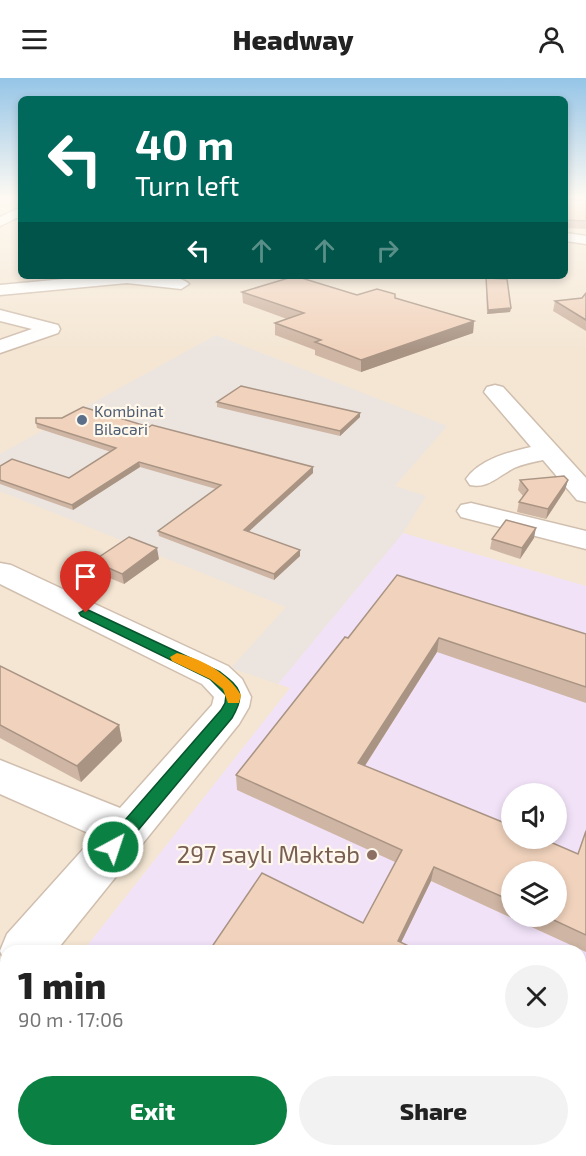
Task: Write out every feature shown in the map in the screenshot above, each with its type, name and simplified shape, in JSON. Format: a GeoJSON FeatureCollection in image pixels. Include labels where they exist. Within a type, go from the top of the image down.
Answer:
{"type":"FeatureCollection","features":[{"type":"Feature","properties":{"kind":"street"},"geometry":{"type":"LineString","coordinates":[[0,279],[18,273]]}},
{"type":"Feature","properties":{"kind":"street"},"geometry":{"type":"LineString","coordinates":[[0,290],[111,279]]}},
{"type":"Feature","properties":{"kind":"street"},"geometry":{"type":"LineString","coordinates":[[145,279],[181,284]]}},
{"type":"Feature","properties":{"kind":"street"},"geometry":{"type":"LineString","coordinates":[[83,282],[105,290],[136,295]]}},
{"type":"Feature","properties":{"kind":"street"},"geometry":{"type":"LineString","coordinates":[[0,315],[51,328],[0,347]]}},
{"type":"Feature","properties":{"kind":"street"},"geometry":{"type":"LineString","coordinates":[[495,392],[584,489]]}},
{"type":"Feature","properties":{"kind":"street"},"geometry":{"type":"LineString","coordinates":[[479,479],[501,463],[521,456],[549,452]]}},
{"type":"Feature","properties":{"kind":"street"},"geometry":{"type":"LineString","coordinates":[[471,511],[586,540]]}},
{"type":"Feature","properties":{"kind":"street"},"geometry":{"type":"LineString","coordinates":[[0,572],[215,675],[228,686],[234,695],[233,704],[226,714],[30,945]]}},
{"type":"Feature","properties":{"kind":"street"},"geometry":{"type":"LineString","coordinates":[[0,776],[127,830]]}},
{"type":"Feature","properties":{"kind":"shaded area"},"geometry":{"type":"Polygon","coordinates":[[[0,249],[18,249],[18,279],[568,279],[568,249],[586,249],[586,945],[0,945],[0,249]]]}},
{"type":"Feature","properties":{"kind":"shaded area","name":"Kombinat Biləcəri"},"geometry":{"type":"Polygon","coordinates":[[[216,335],[447,426],[395,486],[426,496],[403,533],[278,684],[231,668],[286,607],[0,491],[0,454],[216,335]]]}},
{"type":"Feature","properties":{"kind":"shaded area","name":"297 saylı Məktəb"},"geometry":{"type":"Polygon","coordinates":[[[403,533],[586,586],[586,945],[88,945],[290,688],[278,684],[403,533]]]}},
{"type":"Feature","properties":{"kind":"building"},"geometry":{"type":"Polygon","coordinates":[[[285,279],[305,279],[357,295],[377,289],[395,294],[395,298],[474,321],[361,360],[315,342],[321,340],[275,323],[304,313],[242,292],[285,279]]]}},
{"type":"Feature","properties":{"kind":"building"},"geometry":{"type":"Polygon","coordinates":[[[486,279],[507,279],[511,308],[488,310],[486,279]]]}},
{"type":"Feature","properties":{"kind":"building"},"geometry":{"type":"Polygon","coordinates":[[[586,293],[586,320],[555,301],[582,298],[586,293]]]}},
{"type":"Feature","properties":{"kind":"building"},"geometry":{"type":"Polygon","coordinates":[[[241,386],[360,413],[340,431],[217,402],[241,386]]]}},
{"type":"Feature","properties":{"kind":"building"},"geometry":{"type":"Polygon","coordinates":[[[83,407],[149,427],[152,425],[313,467],[244,530],[300,550],[274,574],[158,531],[221,485],[139,462],[72,505],[0,480],[0,466],[12,459],[69,478],[116,448],[36,423],[36,418],[62,418],[83,407]]]}},
{"type":"Feature","properties":{"kind":"building"},"geometry":{"type":"Polygon","coordinates":[[[564,476],[568,480],[548,509],[519,502],[528,490],[520,480],[564,476]]]}},
{"type":"Feature","properties":{"kind":"building"},"geometry":{"type":"Polygon","coordinates":[[[506,520],[536,528],[522,548],[492,539],[506,520]]]}},
{"type":"Feature","properties":{"kind":"building"},"geometry":{"type":"Polygon","coordinates":[[[129,537],[157,548],[122,574],[93,561],[129,537]]]}},
{"type":"Feature","properties":{"kind":"building"},"geometry":{"type":"Polygon","coordinates":[[[397,575],[586,634],[586,687],[439,638],[358,763],[501,822],[501,849],[566,849],[578,854],[586,831],[586,935],[567,926],[567,861],[501,861],[501,896],[434,867],[398,941],[406,945],[213,945],[262,873],[363,923],[402,850],[236,775],[345,637],[348,638],[397,575]]]}},
{"type":"Feature","properties":{"kind":"building"},"geometry":{"type":"Polygon","coordinates":[[[0,666],[119,725],[77,766],[0,725],[0,666]]]}},
{"type":"Feature","properties":{"kind":"slow traffic"},"geometry":{"type":"LineString","coordinates":[[177,657],[215,675],[228,686],[234,695],[233,699]]}},
{"type":"Feature","properties":{"kind":"place","name":"Kombinat Biləcəri"},"geometry":{"type":"Point","coordinates":[82,420]}},
{"type":"Feature","properties":{"kind":"place","name":"297 saylı Məktəb"},"geometry":{"type":"Point","coordinates":[372,855]}},
{"type":"Feature","properties":{"kind":"route"},"geometry":{"type":"LineString","coordinates":[[86,613],[215,675],[228,686],[234,695],[233,704],[226,714],[113,847]]}}]}
